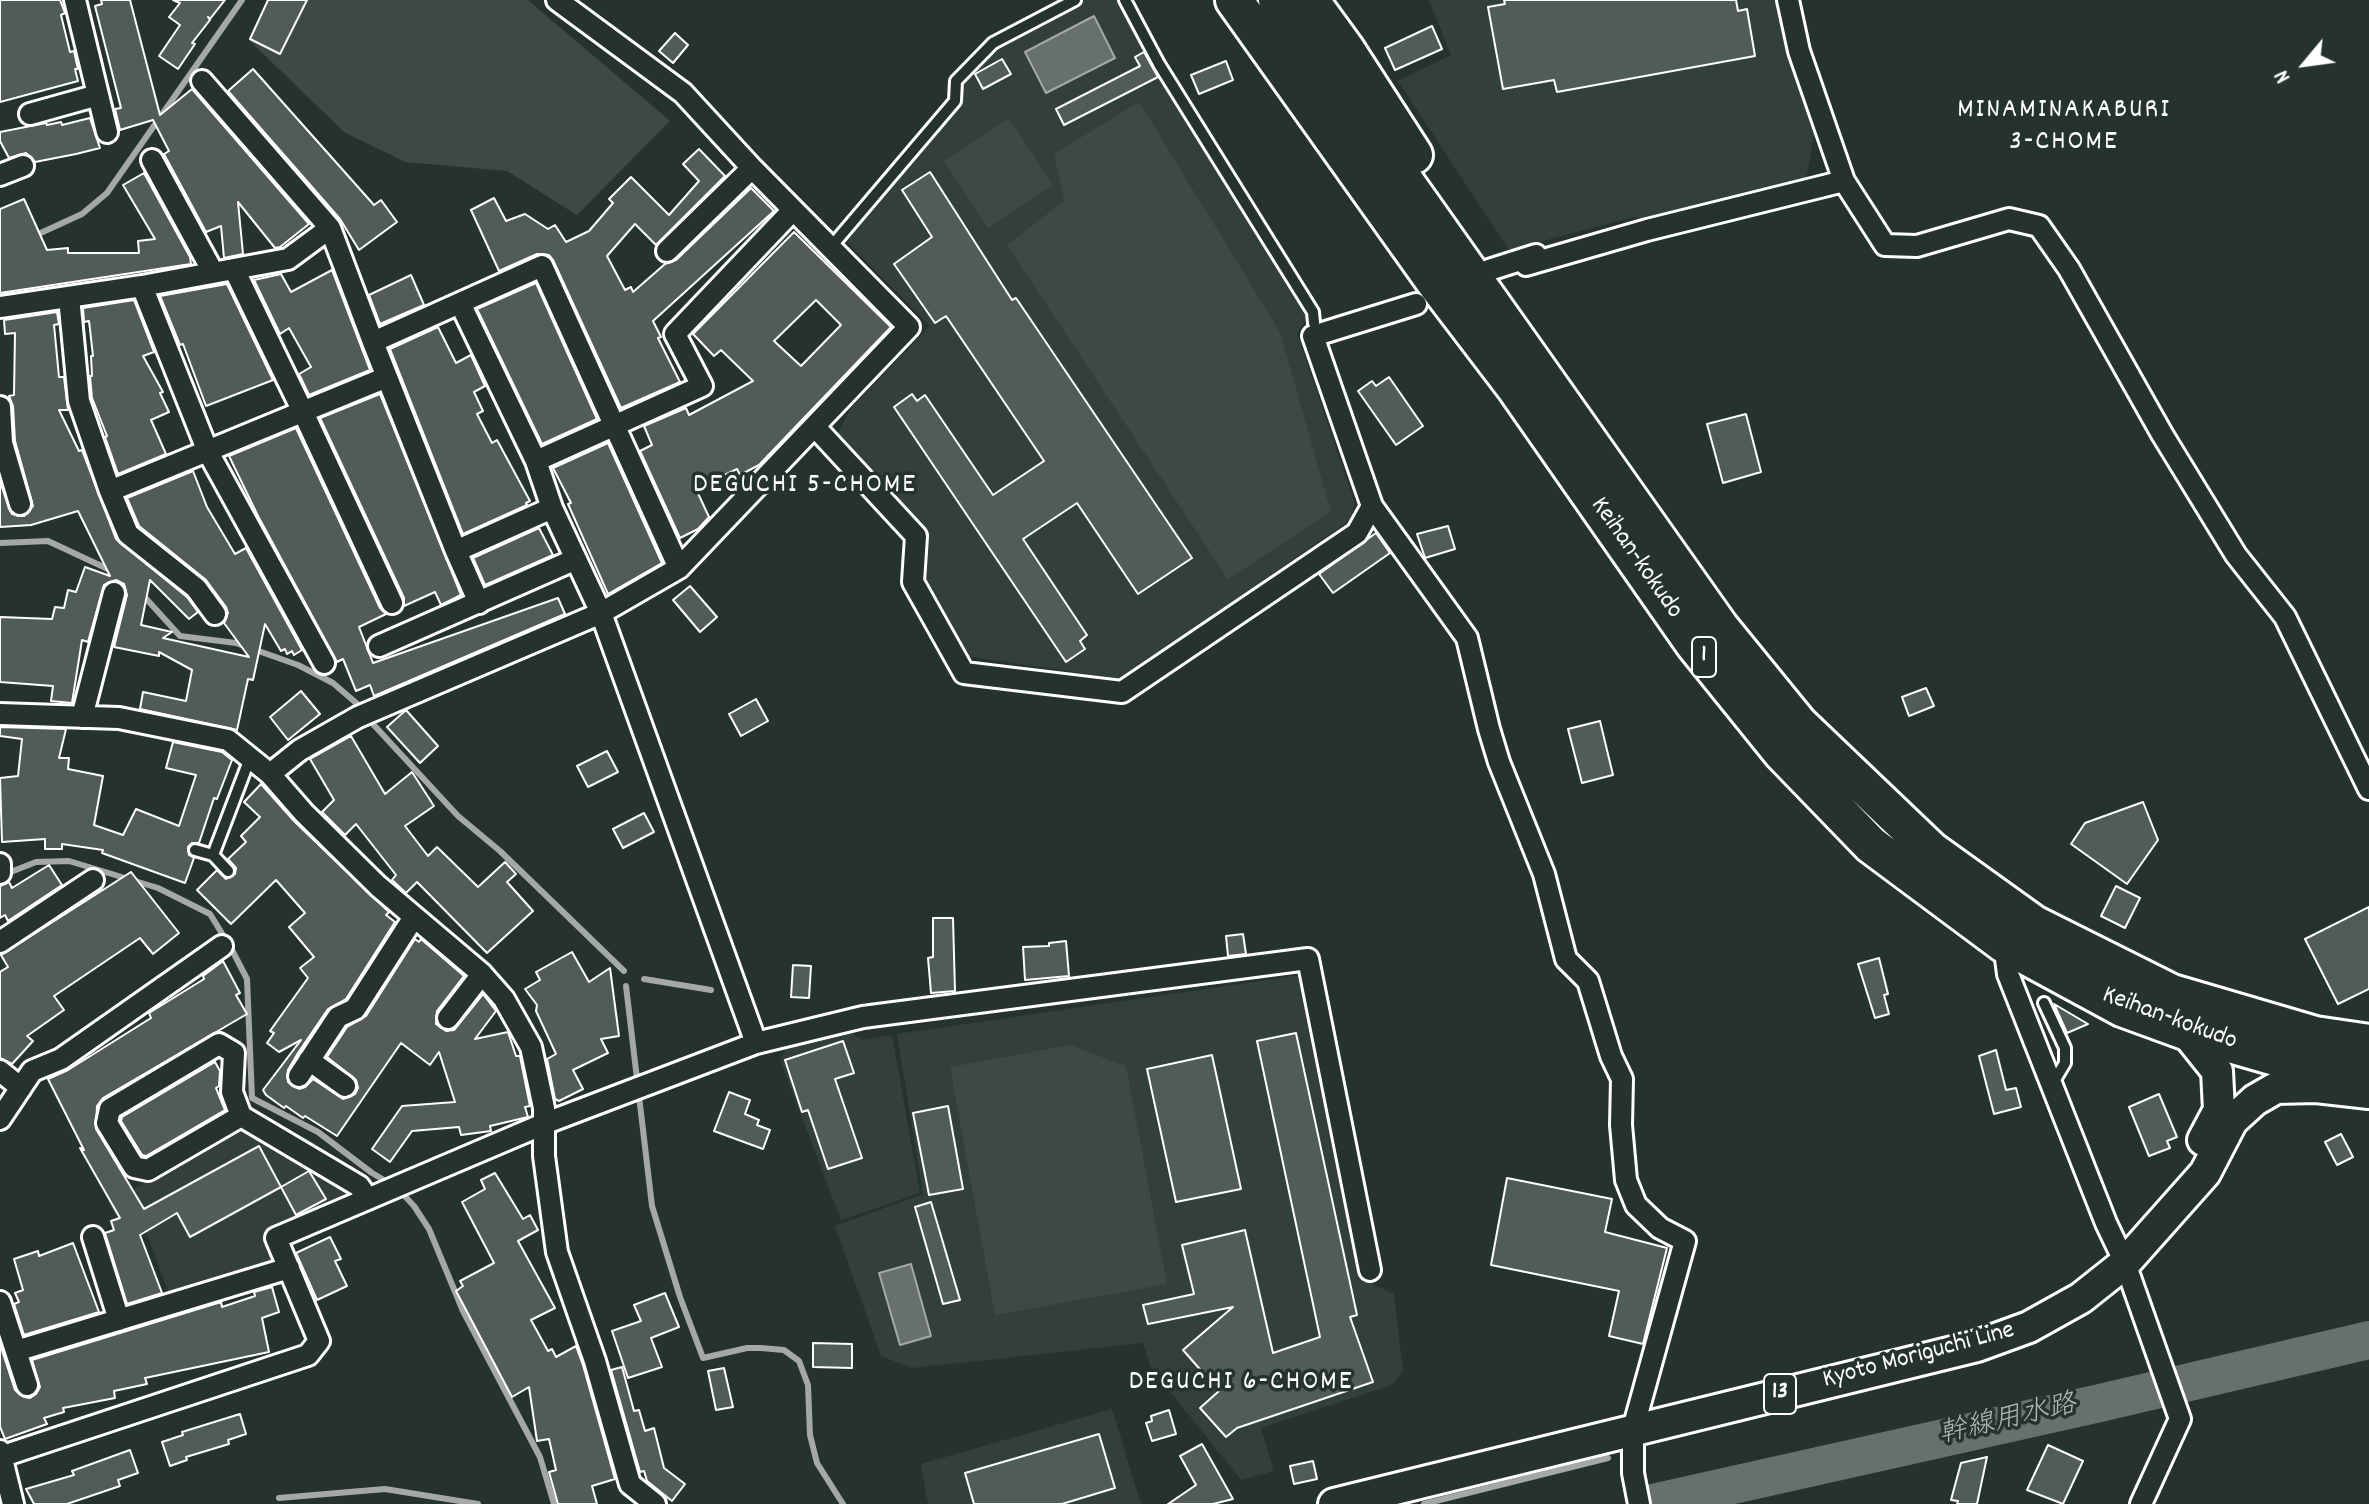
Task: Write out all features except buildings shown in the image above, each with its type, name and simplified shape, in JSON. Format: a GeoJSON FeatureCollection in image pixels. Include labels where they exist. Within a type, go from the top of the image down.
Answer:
{"type":"FeatureCollection","features":[{"type":"Feature","properties":{"kind":"highway","name":"Keihan-kokudo"},"geometry":{"type":"LineString","coordinates":[[1234,0],[1427,294],[1514,386],[1694,644],[1782,753],[1871,845],[2004,944],[2122,1008],[2185,1031],[2282,1059],[2369,1077]]}},
{"type":"Feature","properties":{"kind":"highway","name":"Keihan-kokudo"},"geometry":{"type":"LineString","coordinates":[[1277,0],[1720,627],[1799,724],[1931,850],[2034,924],[2172,993],[2315,1035],[2369,1043]]}},
{"type":"Feature","properties":{"kind":"highway"},"geometry":{"type":"LineString","coordinates":[[1310,0],[1345,48],[1489,270],[1535,368]]}},
{"type":"Feature","properties":{"kind":"main road","name":"Kyoto Moriguchi Line"},"geometry":{"type":"LineString","coordinates":[[2182,1198],[2192,1160],[2219,1110],[2217,1071],[2185,1031]]}},
{"type":"Feature","properties":{"kind":"main road","name":"Kyoto Moriguchi Line"},"geometry":{"type":"LineString","coordinates":[[1334,1504],[1977,1346],[2029,1327],[2068,1305],[2125,1263],[2205,1173],[2232,1121],[2255,1100],[2276,1088],[2316,1087],[2369,1093]]}},
{"type":"Feature","properties":{"kind":"street"},"geometry":{"type":"LineString","coordinates":[[75,0],[107,132]]}},
{"type":"Feature","properties":{"kind":"street"},"geometry":{"type":"LineString","coordinates":[[270,774],[300,750],[358,717],[601,613],[679,568],[909,327],[752,168],[683,93],[557,0]]}},
{"type":"Feature","properties":{"kind":"street"},"geometry":{"type":"LineString","coordinates":[[1788,0],[1799,51],[1844,181],[1885,245],[1917,246],[2009,219],[2039,226],[2069,269],[2162,434],[2236,555],[2285,617],[2369,789]]}},
{"type":"Feature","properties":{"kind":"street"},"geometry":{"type":"LineString","coordinates":[[202,81],[330,228],[479,603]]}},
{"type":"Feature","properties":{"kind":"street"},"geometry":{"type":"LineString","coordinates":[[30,114],[98,95]]}},
{"type":"Feature","properties":{"kind":"street"},"geometry":{"type":"LineString","coordinates":[[152,160],[213,272]]}},
{"type":"Feature","properties":{"kind":"street"},"geometry":{"type":"LineString","coordinates":[[0,175],[23,166]]}},
{"type":"Feature","properties":{"kind":"street"},"geometry":{"type":"LineString","coordinates":[[667,251],[752,168]]}},
{"type":"Feature","properties":{"kind":"street"},"geometry":{"type":"LineString","coordinates":[[1526,265],[1647,230],[1844,181]]}},
{"type":"Feature","properties":{"kind":"street"},"geometry":{"type":"LineString","coordinates":[[536,461],[702,386],[675,334],[793,210]]}},
{"type":"Feature","properties":{"kind":"street"},"geometry":{"type":"LineString","coordinates":[[1489,270],[1628,226],[1647,230]]}},
{"type":"Feature","properties":{"kind":"street"},"geometry":{"type":"LineString","coordinates":[[0,307],[142,286],[288,259],[330,228]]}},
{"type":"Feature","properties":{"kind":"street"},"geometry":{"type":"LineString","coordinates":[[373,342],[542,266],[679,568]]}},
{"type":"Feature","properties":{"kind":"street"},"geometry":{"type":"LineString","coordinates":[[234,269],[392,603]]}},
{"type":"Feature","properties":{"kind":"street"},"geometry":{"type":"LineString","coordinates":[[142,286],[208,452],[324,663]]}},
{"type":"Feature","properties":{"kind":"street"},"geometry":{"type":"LineString","coordinates":[[1427,294],[1314,329],[1372,506],[1467,638],[1499,762],[1544,874],[1566,959],[1588,981],[1611,1056],[1622,1079],[1621,1125],[1626,1180],[1636,1205],[1660,1228],[1685,1241],[1633,1429],[1633,1473],[1639,1504]]}},
{"type":"Feature","properties":{"kind":"street"},"geometry":{"type":"LineString","coordinates":[[69,297],[79,401],[128,534],[196,588],[215,614]]}},
{"type":"Feature","properties":{"kind":"street"},"geometry":{"type":"LineString","coordinates":[[460,303],[536,461],[552,508],[601,613],[756,1043]]}},
{"type":"Feature","properties":{"kind":"street"},"geometry":{"type":"LineString","coordinates":[[110,491],[387,377]]}},
{"type":"Feature","properties":{"kind":"street"},"geometry":{"type":"LineString","coordinates":[[0,407],[2,443],[20,504]]}},
{"type":"Feature","properties":{"kind":"street"},"geometry":{"type":"LineString","coordinates":[[815,427],[916,536],[913,582],[964,673],[1122,692],[1357,533],[1372,506]]}},
{"type":"Feature","properties":{"kind":"street"},"geometry":{"type":"LineString","coordinates":[[456,551],[552,508]]}},
{"type":"Feature","properties":{"kind":"street"},"geometry":{"type":"LineString","coordinates":[[379,646],[576,559]]}},
{"type":"Feature","properties":{"kind":"street"},"geometry":{"type":"LineString","coordinates":[[82,717],[114,593]]}},
{"type":"Feature","properties":{"kind":"street"},"geometry":{"type":"LineString","coordinates":[[0,714],[119,718],[228,740],[270,774],[304,813],[414,917],[482,974],[504,999],[531,1047],[546,1123],[544,1156],[557,1252],[595,1361],[630,1484],[655,1504]]}},
{"type":"Feature","properties":{"kind":"street"},"geometry":{"type":"LineString","coordinates":[[0,864],[0,873]]}},
{"type":"Feature","properties":{"kind":"street"},"geometry":{"type":"LineString","coordinates":[[0,942],[93,880]]}},
{"type":"Feature","properties":{"kind":"street"},"geometry":{"type":"LineString","coordinates":[[345,1086],[304,1068],[338,1017],[355,1009],[414,917]]}},
{"type":"Feature","properties":{"kind":"street"},"geometry":{"type":"LineString","coordinates":[[2004,944],[2008,974],[2106,1223],[2125,1263],[2180,1419],[2141,1504]]}},
{"type":"Feature","properties":{"kind":"street"},"geometry":{"type":"LineString","coordinates":[[0,1119],[32,1071],[61,1059],[222,946]]}},
{"type":"Feature","properties":{"kind":"street"},"geometry":{"type":"LineString","coordinates":[[13,1504],[0,1454],[308,1355],[319,1341],[276,1238],[546,1123],[756,1043],[863,1017],[1308,959],[1370,1270]]}},
{"type":"Feature","properties":{"kind":"street"},"geometry":{"type":"LineString","coordinates":[[448,1018],[482,974]]}},
{"type":"Feature","properties":{"kind":"street"},"geometry":{"type":"LineString","coordinates":[[241,1116],[148,1170],[134,1167],[107,1123],[110,1109],[219,1044],[234,1053],[232,1092],[241,1116],[359,1186],[386,1191]]}},
{"type":"Feature","properties":{"kind":"street"},"geometry":{"type":"LineString","coordinates":[[0,1071],[21,1088]]}},
{"type":"Feature","properties":{"kind":"street"},"geometry":{"type":"LineString","coordinates":[[93,1237],[119,1320]]}},
{"type":"Feature","properties":{"kind":"street"},"geometry":{"type":"LineString","coordinates":[[16,1351],[289,1268]]}},
{"type":"Feature","properties":{"kind":"street"},"geometry":{"type":"LineString","coordinates":[[0,1302],[27,1385]]}},
{"type":"Feature","properties":{"kind":"lane"},"geometry":{"type":"LineString","coordinates":[[830,248],[955,101],[956,81],[993,43],[1075,0]]}},
{"type":"Feature","properties":{"kind":"lane"},"geometry":{"type":"LineString","coordinates":[[1125,0],[1159,64],[1313,312],[1314,329]]}},
{"type":"Feature","properties":{"kind":"lane"},"geometry":{"type":"LineString","coordinates":[[213,855],[250,758]]}},
{"type":"Feature","properties":{"kind":"lane"},"geometry":{"type":"LineString","coordinates":[[195,850],[213,855],[228,871]]}},
{"type":"Feature","properties":{"kind":"lane"},"geometry":{"type":"LineString","coordinates":[[2044,1003],[2065,1048],[2065,1063],[2052,1085]]}},
{"type":"Feature","properties":{"kind":"shaded area"},"geometry":{"type":"Polygon","coordinates":[[[267,0],[528,0],[670,121],[577,215],[507,171],[405,162],[344,132],[250,41],[267,0]]]}},
{"type":"Feature","properties":{"kind":"shaded area"},"geometry":{"type":"Polygon","coordinates":[[[1084,0],[1118,0],[1308,317],[1297,333],[1355,504],[1350,520],[1122,679],[965,656],[926,589],[921,539],[838,447],[838,434],[849,410],[930,326],[844,239],[961,104],[964,80],[997,47],[1084,0]]]}},
{"type":"Feature","properties":{"kind":"shaded area"},"geometry":{"type":"Polygon","coordinates":[[[1429,0],[1781,0],[1815,129],[1806,180],[1654,221],[1634,217],[1509,250],[1398,81],[1451,55],[1429,0]]]}},
{"type":"Feature","properties":{"kind":"shaded area"},"geometry":{"type":"Polygon","coordinates":[[[1094,16],[1115,58],[1046,93],[1025,52],[1094,16]]]}},
{"type":"Feature","properties":{"kind":"shaded area"},"geometry":{"type":"Polygon","coordinates":[[[1139,102],[1280,332],[1331,512],[1228,579],[1007,245],[1064,201],[1054,154],[1139,102]]]}},
{"type":"Feature","properties":{"kind":"shaded area"},"geometry":{"type":"Polygon","coordinates":[[[1009,118],[1053,185],[988,228],[944,161],[1009,118]]]}},
{"type":"Feature","properties":{"kind":"shaded area"},"geometry":{"type":"Polygon","coordinates":[[[1301,975],[1368,1282],[1394,1294],[1403,1371],[1392,1385],[1261,1428],[1274,1471],[1241,1480],[1151,1368],[1143,1343],[912,1368],[881,1356],[835,1226],[923,1194],[897,1034],[1301,975]]]}},
{"type":"Feature","properties":{"kind":"shaded area"},"geometry":{"type":"Polygon","coordinates":[[[845,1030],[863,1040],[892,1035],[920,1193],[841,1220],[780,1060],[787,1046],[845,1030]]]}},
{"type":"Feature","properties":{"kind":"shaded area"},"geometry":{"type":"Polygon","coordinates":[[[1070,1045],[1126,1066],[1167,1284],[995,1315],[950,1067],[1070,1045]]]}},
{"type":"Feature","properties":{"kind":"shaded area"},"geometry":{"type":"Polygon","coordinates":[[[244,1125],[353,1192],[263,1234],[273,1262],[169,1294],[139,1213],[118,1221],[109,1204],[244,1125]]]}},
{"type":"Feature","properties":{"kind":"shaded area"},"geometry":{"type":"Polygon","coordinates":[[[911,1264],[931,1336],[900,1345],[879,1273],[911,1264]]]}},
{"type":"Feature","properties":{"kind":"shaded area"},"geometry":{"type":"Polygon","coordinates":[[[1112,1409],[1141,1504],[928,1504],[921,1464],[1112,1409]]]}},
{"type":"Feature","properties":{"kind":"waterway"},"geometry":{"type":"LineString","coordinates":[[34,236],[82,214],[107,193],[242,0]]}},
{"type":"Feature","properties":{"kind":"waterway"},"geometry":{"type":"LineString","coordinates":[[0,543],[48,541],[110,570]]}},
{"type":"Feature","properties":{"kind":"waterway"},"geometry":{"type":"LineString","coordinates":[[141,593],[180,636],[236,643],[298,665],[333,683],[362,708]]}},
{"type":"Feature","properties":{"kind":"waterway"},"geometry":{"type":"LineString","coordinates":[[372,723],[458,816],[500,851],[624,971]]}},
{"type":"Feature","properties":{"kind":"waterway"},"geometry":{"type":"LineString","coordinates":[[3,875],[36,862],[69,861],[158,888],[210,914],[247,979],[252,1098],[318,1132],[391,1184]]}},
{"type":"Feature","properties":{"kind":"waterway"},"geometry":{"type":"LineString","coordinates":[[644,979],[711,990]]}},
{"type":"Feature","properties":{"kind":"waterway"},"geometry":{"type":"LineString","coordinates":[[626,986],[652,1206],[680,1297],[703,1358],[761,1348],[784,1350],[799,1361],[808,1385],[810,1435],[817,1463],[843,1504]]}},
{"type":"Feature","properties":{"kind":"waterway"},"geometry":{"type":"LineString","coordinates":[[400,1191],[429,1229],[463,1311],[540,1457],[554,1504]]}},
{"type":"Feature","properties":{"kind":"waterway","name":"幹線用水路"},"geometry":{"type":"LineString","coordinates":[[1648,1504],[2369,1340]]}},
{"type":"Feature","properties":{"kind":"waterway"},"geometry":{"type":"LineString","coordinates":[[1424,1504],[1608,1458]]}},
{"type":"Feature","properties":{"kind":"waterway"},"geometry":{"type":"LineString","coordinates":[[279,1498],[385,1489],[478,1504]]}},
{"type":"Feature","properties":{"kind":"district","name":"MINAMINAKABURI 3-CHOME"},"geometry":{"type":"Point","coordinates":[2064,128]}},
{"type":"Feature","properties":{"kind":"district","name":"DEGUCHI 5-CHOME"},"geometry":{"type":"Point","coordinates":[805,487]}},
{"type":"Feature","properties":{"kind":"district","name":"DEGUCHI 6-CHOME"},"geometry":{"type":"Point","coordinates":[1241,1384]}}]}
